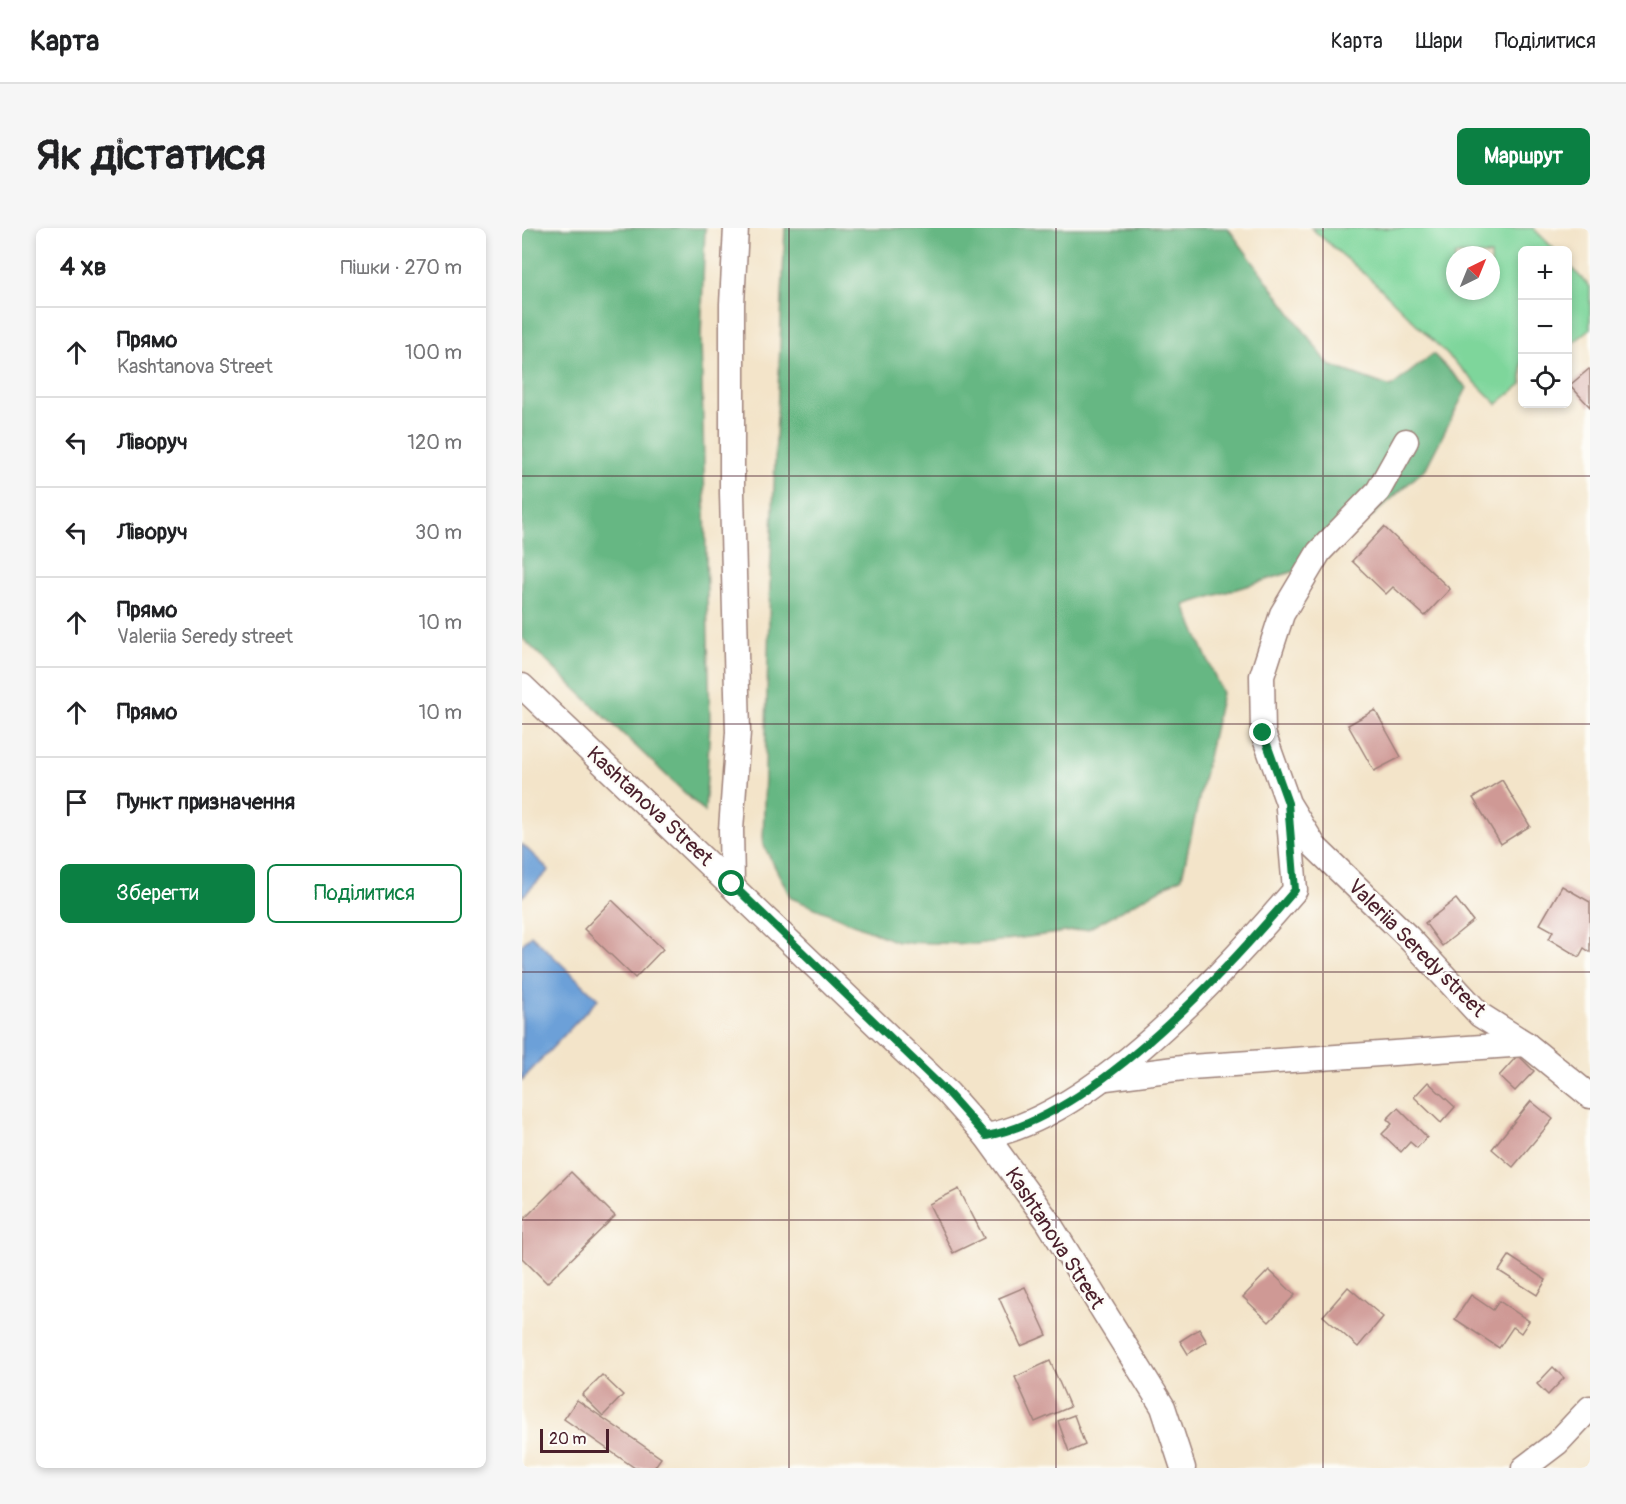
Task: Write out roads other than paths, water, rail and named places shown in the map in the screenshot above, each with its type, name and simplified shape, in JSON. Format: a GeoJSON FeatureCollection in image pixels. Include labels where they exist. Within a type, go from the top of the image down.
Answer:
{"type":"FeatureCollection","features":[{"type":"Feature","properties":{"kind":"street"},"geometry":{"type":"LineString","coordinates":[[732,884],[731,830],[738,732],[732,493],[732,304],[736,228]]}},
{"type":"Feature","properties":{"kind":"street","name":"Valeriia Seredy street"},"geometry":{"type":"LineString","coordinates":[[1406,441],[1378,491],[1319,552],[1282,614],[1262,676],[1263,733],[1275,772],[1288,803],[1316,847],[1408,937],[1480,1015],[1526,1044],[1590,1096]]}},
{"type":"Feature","properties":{"kind":"street","name":"Kashtanova Street"},"geometry":{"type":"LineString","coordinates":[[522,686],[732,884],[948,1093],[986,1136],[1047,1220],[1163,1407],[1183,1468]]}},
{"type":"Feature","properties":{"kind":"street"},"geometry":{"type":"LineString","coordinates":[[986,1136],[1011,1132],[1106,1078],[1210,983],[1250,943],[1295,890],[1288,803]]}},
{"type":"Feature","properties":{"kind":"street"},"geometry":{"type":"LineString","coordinates":[[1106,1078],[1190,1067],[1526,1044]]}},
{"type":"Feature","properties":{"kind":"street"},"geometry":{"type":"LineString","coordinates":[[1524,1468],[1557,1443],[1590,1408]]}},
{"type":"Feature","properties":{"kind":"water"},"geometry":{"type":"Polygon","coordinates":[[[522,844],[549,870],[522,897],[522,844]]]}},
{"type":"Feature","properties":{"kind":"water"},"geometry":{"type":"Polygon","coordinates":[[[531,935],[598,999],[522,1080],[522,945],[531,935]]]}}]}
